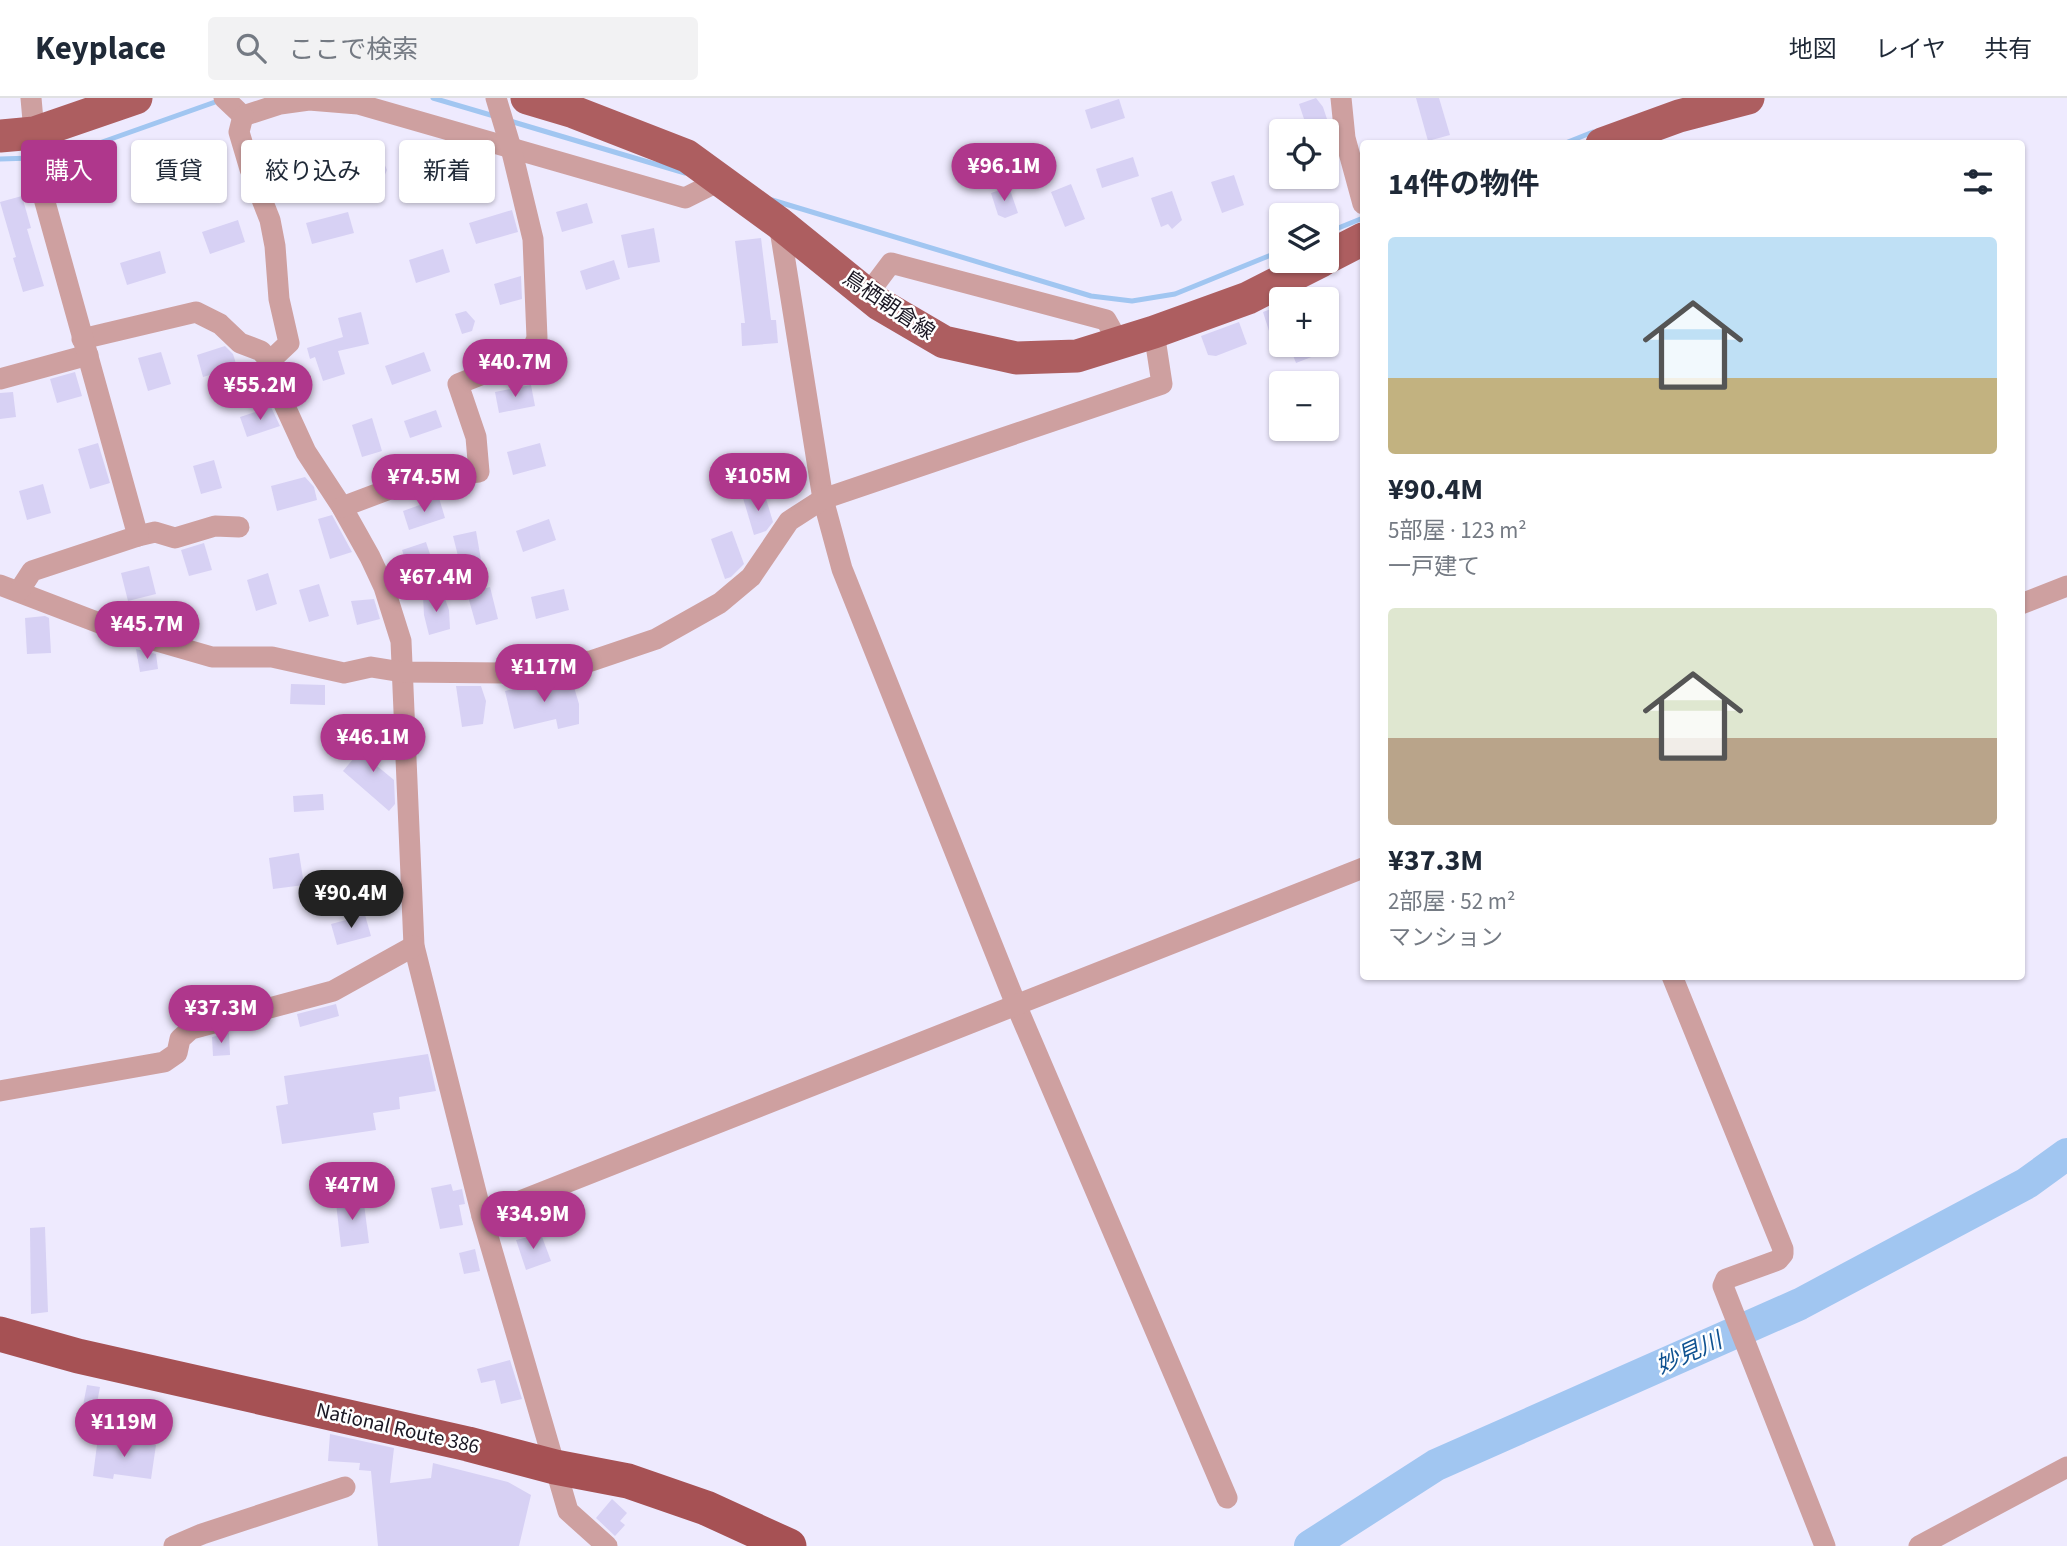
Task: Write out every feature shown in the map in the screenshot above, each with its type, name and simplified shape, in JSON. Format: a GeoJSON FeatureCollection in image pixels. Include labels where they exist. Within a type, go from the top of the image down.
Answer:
{"type":"FeatureCollection","features":[{"type":"Feature","properties":{"kind":"highway","name":"National Route 386"},"geometry":{"type":"LineString","coordinates":[[0,1334],[78,1356],[441,1438],[555,1467],[628,1481],[706,1508],[789,1546]]}},
{"type":"Feature","properties":{"kind":"main road"},"geometry":{"type":"LineString","coordinates":[[0,136],[35,140],[136,98]]}},
{"type":"Feature","properties":{"kind":"main road"},"geometry":{"type":"LineString","coordinates":[[1613,140],[1679,117],[1748,98]]}},
{"type":"Feature","properties":{"kind":"main road","name":"鳥栖朝倉線"},"geometry":{"type":"LineString","coordinates":[[507,100],[574,112],[687,156],[779,223],[867,295],[944,342],[1016,358],[1077,356],[1248,298],[1297,273]]}},
{"type":"Feature","properties":{"kind":"main road"},"geometry":{"type":"LineString","coordinates":[[1339,251],[1360,241]]}},
{"type":"Feature","properties":{"kind":"street"},"geometry":{"type":"LineString","coordinates":[[31,98],[35,140]]}},
{"type":"Feature","properties":{"kind":"street"},"geometry":{"type":"LineString","coordinates":[[224,98],[243,116]]}},
{"type":"Feature","properties":{"kind":"street"},"geometry":{"type":"LineString","coordinates":[[1340,98],[1345,138],[1360,194]]}},
{"type":"Feature","properties":{"kind":"street"},"geometry":{"type":"LineString","coordinates":[[243,116],[280,104],[309,100],[358,104],[476,136],[509,141],[685,198],[719,181]]}},
{"type":"Feature","properties":{"kind":"street"},"geometry":{"type":"LineString","coordinates":[[342,508],[419,478],[479,472],[475,437],[458,384],[530,355],[537,338],[533,239],[509,141],[507,100]]}},
{"type":"Feature","properties":{"kind":"street"},"geometry":{"type":"LineString","coordinates":[[243,116],[239,132],[270,220],[279,299],[289,343],[270,361]]}},
{"type":"Feature","properties":{"kind":"street"},"geometry":{"type":"LineString","coordinates":[[45,203],[138,536]]}},
{"type":"Feature","properties":{"kind":"street"},"geometry":{"type":"LineString","coordinates":[[779,223],[823,499],[842,569],[1017,1007],[1227,1498]]}},
{"type":"Feature","properties":{"kind":"street"},"geometry":{"type":"LineString","coordinates":[[867,295],[891,263],[1106,320],[1119,343]]}},
{"type":"Feature","properties":{"kind":"street"},"geometry":{"type":"LineString","coordinates":[[0,379],[85,347],[196,312],[220,324],[240,343],[261,351],[270,361],[306,452],[370,557],[384,587],[401,640],[414,946],[482,1216],[568,1511],[607,1546]]}},
{"type":"Feature","properties":{"kind":"street"},"geometry":{"type":"LineString","coordinates":[[9,588],[115,629],[212,657],[272,657],[344,673],[371,667],[402,672],[504,673],[591,660],[656,639],[720,603],[751,577],[789,521],[823,499],[1162,384],[1154,332]]}},
{"type":"Feature","properties":{"kind":"street"},"geometry":{"type":"LineString","coordinates":[[9,588],[32,571],[138,536],[155,532],[174,538],[215,526],[239,527]]}},
{"type":"Feature","properties":{"kind":"street"},"geometry":{"type":"LineString","coordinates":[[2025,602],[2067,586]]}},
{"type":"Feature","properties":{"kind":"street"},"geometry":{"type":"LineString","coordinates":[[482,1216],[1017,1007],[1360,869]]}},
{"type":"Feature","properties":{"kind":"street"},"geometry":{"type":"LineString","coordinates":[[0,1091],[164,1062],[177,1053],[180,1039],[191,1028],[333,991],[414,946]]}},
{"type":"Feature","properties":{"kind":"street"},"geometry":{"type":"LineString","coordinates":[[1674,980],[1783,1249],[1778,1260],[1726,1279],[1723,1286],[1825,1546]]}},
{"type":"Feature","properties":{"kind":"street"},"geometry":{"type":"LineString","coordinates":[[1919,1546],[2067,1467]]}},
{"type":"Feature","properties":{"kind":"street"},"geometry":{"type":"LineString","coordinates":[[174,1546],[202,1534],[345,1487]]}},
{"type":"Feature","properties":{"kind":"building"},"geometry":{"type":"Polygon","coordinates":[[[1316,98],[1327,119],[1304,119],[1299,104],[1316,98]]]}},
{"type":"Feature","properties":{"kind":"building"},"geometry":{"type":"Polygon","coordinates":[[[1416,98],[1439,98],[1450,135],[1428,140],[1416,98]]]}},
{"type":"Feature","properties":{"kind":"building"},"geometry":{"type":"Polygon","coordinates":[[[1119,99],[1125,118],[1091,129],[1085,110],[1119,99]]]}},
{"type":"Feature","properties":{"kind":"building"},"geometry":{"type":"Polygon","coordinates":[[[1133,157],[1139,176],[1102,188],[1096,169],[1133,157]]]}},
{"type":"Feature","properties":{"kind":"building"},"geometry":{"type":"Polygon","coordinates":[[[1234,175],[1244,205],[1222,213],[1211,182],[1234,175]]]}},
{"type":"Feature","properties":{"kind":"building"},"geometry":{"type":"Polygon","coordinates":[[[1071,184],[1085,219],[1065,227],[1051,192],[1071,184]]]}},
{"type":"Feature","properties":{"kind":"building"},"geometry":{"type":"Polygon","coordinates":[[[1009,187],[1018,213],[1005,218],[998,215],[991,193],[1009,187]]]}},
{"type":"Feature","properties":{"kind":"building"},"geometry":{"type":"Polygon","coordinates":[[[1172,191],[1182,220],[1172,229],[1168,224],[1161,227],[1151,198],[1172,191]]]}},
{"type":"Feature","properties":{"kind":"building"},"geometry":{"type":"Polygon","coordinates":[[[21,196],[31,228],[27,229],[44,286],[23,292],[0,202],[21,196]]]}},
{"type":"Feature","properties":{"kind":"building"},"geometry":{"type":"Polygon","coordinates":[[[587,203],[593,223],[562,232],[556,212],[587,203]]]}},
{"type":"Feature","properties":{"kind":"building"},"geometry":{"type":"Polygon","coordinates":[[[512,210],[518,232],[476,244],[469,223],[512,210]]]}},
{"type":"Feature","properties":{"kind":"building"},"geometry":{"type":"Polygon","coordinates":[[[348,212],[354,233],[312,244],[306,223],[348,212]]]}},
{"type":"Feature","properties":{"kind":"building"},"geometry":{"type":"Polygon","coordinates":[[[238,220],[245,242],[210,254],[202,232],[238,220]]]}},
{"type":"Feature","properties":{"kind":"building"},"geometry":{"type":"Polygon","coordinates":[[[654,228],[660,262],[628,268],[621,235],[654,228]]]}},
{"type":"Feature","properties":{"kind":"building"},"geometry":{"type":"Polygon","coordinates":[[[761,238],[771,320],[776,320],[778,343],[742,346],[741,323],[745,323],[735,241],[761,238]]]}},
{"type":"Feature","properties":{"kind":"building"},"geometry":{"type":"Polygon","coordinates":[[[443,249],[450,272],[416,283],[409,260],[443,249]]]}},
{"type":"Feature","properties":{"kind":"building"},"geometry":{"type":"Polygon","coordinates":[[[160,251],[166,273],[127,285],[120,263],[160,251]]]}},
{"type":"Feature","properties":{"kind":"building"},"geometry":{"type":"Polygon","coordinates":[[[614,260],[620,279],[586,290],[580,271],[614,260]]]}},
{"type":"Feature","properties":{"kind":"building"},"geometry":{"type":"Polygon","coordinates":[[[521,276],[522,299],[500,305],[494,284],[521,276]]]}},
{"type":"Feature","properties":{"kind":"building"},"geometry":{"type":"Polygon","coordinates":[[[1269,310],[1269,331],[1263,312],[1269,310]]]}},
{"type":"Feature","properties":{"kind":"building"},"geometry":{"type":"Polygon","coordinates":[[[466,311],[475,321],[472,331],[462,334],[455,314],[466,311]]]}},
{"type":"Feature","properties":{"kind":"building"},"geometry":{"type":"Polygon","coordinates":[[[361,312],[369,344],[338,351],[345,374],[323,381],[315,357],[310,359],[307,348],[343,337],[338,318],[361,312]]]}},
{"type":"Feature","properties":{"kind":"building"},"geometry":{"type":"Polygon","coordinates":[[[1239,322],[1247,344],[1216,356],[1208,355],[1201,336],[1239,322]]]}},
{"type":"Feature","properties":{"kind":"building"},"geometry":{"type":"Polygon","coordinates":[[[225,346],[233,354],[237,367],[203,377],[197,355],[225,346]]]}},
{"type":"Feature","properties":{"kind":"building"},"geometry":{"type":"Polygon","coordinates":[[[161,352],[171,384],[148,391],[138,358],[161,352]]]}},
{"type":"Feature","properties":{"kind":"building"},"geometry":{"type":"Polygon","coordinates":[[[424,352],[431,371],[392,385],[385,366],[424,352]]]}},
{"type":"Feature","properties":{"kind":"building"},"geometry":{"type":"Polygon","coordinates":[[[1294,357],[1311,357],[1296,363],[1294,357]]]}},
{"type":"Feature","properties":{"kind":"building"},"geometry":{"type":"Polygon","coordinates":[[[75,372],[82,396],[57,403],[50,379],[75,372]]]}},
{"type":"Feature","properties":{"kind":"building"},"geometry":{"type":"Polygon","coordinates":[[[531,385],[535,406],[499,413],[495,392],[531,385]]]}},
{"type":"Feature","properties":{"kind":"building"},"geometry":{"type":"Polygon","coordinates":[[[13,392],[16,417],[0,419],[0,393],[13,392]]]}},
{"type":"Feature","properties":{"kind":"building"},"geometry":{"type":"Polygon","coordinates":[[[271,407],[280,426],[247,437],[240,417],[271,407]]]}},
{"type":"Feature","properties":{"kind":"building"},"geometry":{"type":"Polygon","coordinates":[[[436,410],[442,427],[410,438],[404,421],[436,410]]]}},
{"type":"Feature","properties":{"kind":"building"},"geometry":{"type":"Polygon","coordinates":[[[372,418],[382,451],[362,457],[352,425],[372,418]]]}},
{"type":"Feature","properties":{"kind":"building"},"geometry":{"type":"Polygon","coordinates":[[[98,443],[110,483],[90,489],[78,449],[98,443]]]}},
{"type":"Feature","properties":{"kind":"building"},"geometry":{"type":"Polygon","coordinates":[[[540,443],[546,466],[513,475],[507,452],[540,443]]]}},
{"type":"Feature","properties":{"kind":"building"},"geometry":{"type":"Polygon","coordinates":[[[214,460],[222,488],[201,494],[193,466],[214,460]]]}},
{"type":"Feature","properties":{"kind":"building"},"geometry":{"type":"Polygon","coordinates":[[[305,477],[314,487],[317,500],[277,511],[271,486],[305,477]]]}},
{"type":"Feature","properties":{"kind":"building"},"geometry":{"type":"Polygon","coordinates":[[[43,484],[51,513],[27,520],[19,491],[43,484]]]}},
{"type":"Feature","properties":{"kind":"building"},"geometry":{"type":"Polygon","coordinates":[[[764,492],[773,522],[766,531],[754,535],[743,498],[764,492]]]}},
{"type":"Feature","properties":{"kind":"building"},"geometry":{"type":"Polygon","coordinates":[[[439,498],[445,518],[409,530],[403,511],[439,498]]]}},
{"type":"Feature","properties":{"kind":"building"},"geometry":{"type":"Polygon","coordinates":[[[332,515],[352,552],[330,559],[318,519],[332,515]]]}},
{"type":"Feature","properties":{"kind":"building"},"geometry":{"type":"Polygon","coordinates":[[[549,519],[556,540],[523,552],[516,531],[549,519]]]}},
{"type":"Feature","properties":{"kind":"building"},"geometry":{"type":"Polygon","coordinates":[[[476,531],[481,560],[460,564],[453,536],[476,531]]]}},
{"type":"Feature","properties":{"kind":"building"},"geometry":{"type":"Polygon","coordinates":[[[732,531],[744,564],[731,577],[725,579],[711,539],[732,531]]]}},
{"type":"Feature","properties":{"kind":"building"},"geometry":{"type":"Polygon","coordinates":[[[426,542],[434,566],[410,574],[402,550],[426,542]]]}},
{"type":"Feature","properties":{"kind":"building"},"geometry":{"type":"Polygon","coordinates":[[[204,543],[212,570],[189,576],[181,550],[204,543]]]}},
{"type":"Feature","properties":{"kind":"building"},"geometry":{"type":"Polygon","coordinates":[[[149,566],[156,594],[128,601],[121,573],[149,566]]]}},
{"type":"Feature","properties":{"kind":"building"},"geometry":{"type":"Polygon","coordinates":[[[268,573],[277,604],[256,611],[247,580],[268,573]]]}},
{"type":"Feature","properties":{"kind":"building"},"geometry":{"type":"Polygon","coordinates":[[[319,584],[329,616],[309,622],[299,590],[319,584]]]}},
{"type":"Feature","properties":{"kind":"building"},"geometry":{"type":"Polygon","coordinates":[[[490,587],[498,619],[476,625],[467,593],[490,587]]]}},
{"type":"Feature","properties":{"kind":"building"},"geometry":{"type":"Polygon","coordinates":[[[564,589],[569,610],[536,619],[531,597],[564,589]]]}},
{"type":"Feature","properties":{"kind":"building"},"geometry":{"type":"Polygon","coordinates":[[[444,596],[449,610],[450,629],[429,635],[423,597],[444,596]]]}},
{"type":"Feature","properties":{"kind":"building"},"geometry":{"type":"Polygon","coordinates":[[[374,599],[380,619],[357,625],[351,601],[374,599]]]}},
{"type":"Feature","properties":{"kind":"building"},"geometry":{"type":"Polygon","coordinates":[[[25,618],[49,618],[51,653],[27,654],[25,618]]]}},
{"type":"Feature","properties":{"kind":"building"},"geometry":{"type":"Polygon","coordinates":[[[136,649],[156,654],[158,669],[140,672],[136,649]]]}},
{"type":"Feature","properties":{"kind":"building"},"geometry":{"type":"Polygon","coordinates":[[[571,677],[579,704],[579,724],[558,729],[556,719],[514,729],[505,691],[571,677]]]}},
{"type":"Feature","properties":{"kind":"building"},"geometry":{"type":"Polygon","coordinates":[[[291,684],[325,685],[325,705],[290,704],[291,684]]]}},
{"type":"Feature","properties":{"kind":"building"},"geometry":{"type":"Polygon","coordinates":[[[456,686],[481,686],[486,701],[483,724],[462,727],[456,686]]]}},
{"type":"Feature","properties":{"kind":"building"},"geometry":{"type":"Polygon","coordinates":[[[371,738],[388,752],[377,766],[394,780],[395,804],[389,811],[343,771],[371,738]]]}},
{"type":"Feature","properties":{"kind":"building"},"geometry":{"type":"Polygon","coordinates":[[[323,794],[324,810],[294,812],[293,796],[323,794]]]}},
{"type":"Feature","properties":{"kind":"building"},"geometry":{"type":"Polygon","coordinates":[[[299,853],[304,885],[273,889],[269,858],[299,853]]]}},
{"type":"Feature","properties":{"kind":"building"},"geometry":{"type":"Polygon","coordinates":[[[365,915],[371,936],[337,945],[331,924],[365,915]]]}},
{"type":"Feature","properties":{"kind":"building"},"geometry":{"type":"Polygon","coordinates":[[[336,1004],[339,1016],[300,1027],[297,1014],[336,1004]]]}},
{"type":"Feature","properties":{"kind":"building"},"geometry":{"type":"Polygon","coordinates":[[[229,1033],[230,1055],[213,1056],[212,1037],[229,1033]]]}},
{"type":"Feature","properties":{"kind":"building"},"geometry":{"type":"Polygon","coordinates":[[[428,1054],[436,1091],[399,1097],[400,1109],[373,1113],[376,1130],[282,1144],[276,1106],[288,1104],[284,1076],[428,1054]]]}},
{"type":"Feature","properties":{"kind":"building"},"geometry":{"type":"Polygon","coordinates":[[[451,1184],[453,1191],[462,1189],[465,1204],[459,1205],[463,1225],[440,1229],[431,1188],[451,1184]]]}},
{"type":"Feature","properties":{"kind":"building"},"geometry":{"type":"Polygon","coordinates":[[[363,1196],[369,1243],[341,1247],[336,1203],[340,1203],[340,1199],[363,1196]]]}},
{"type":"Feature","properties":{"kind":"building"},"geometry":{"type":"Polygon","coordinates":[[[45,1227],[48,1312],[31,1314],[30,1228],[45,1227]]]}},
{"type":"Feature","properties":{"kind":"building"},"geometry":{"type":"Polygon","coordinates":[[[541,1234],[551,1261],[526,1270],[516,1240],[541,1234]]]}},
{"type":"Feature","properties":{"kind":"building"},"geometry":{"type":"Polygon","coordinates":[[[475,1249],[480,1271],[464,1274],[459,1253],[475,1249]]]}},
{"type":"Feature","properties":{"kind":"building"},"geometry":{"type":"Polygon","coordinates":[[[510,1360],[522,1399],[501,1404],[495,1380],[481,1383],[477,1369],[510,1360]]]}},
{"type":"Feature","properties":{"kind":"building"},"geometry":{"type":"Polygon","coordinates":[[[87,1385],[100,1387],[94,1419],[81,1416],[87,1385]]]}},
{"type":"Feature","properties":{"kind":"building"},"geometry":{"type":"Polygon","coordinates":[[[330,1434],[394,1448],[390,1483],[431,1478],[433,1463],[508,1482],[531,1495],[519,1546],[378,1546],[371,1471],[359,1470],[360,1463],[328,1461],[330,1434]]]}},
{"type":"Feature","properties":{"kind":"building"},"geometry":{"type":"Polygon","coordinates":[[[98,1437],[156,1445],[151,1479],[114,1474],[113,1479],[93,1476],[98,1437]]]}},
{"type":"Feature","properties":{"kind":"building"},"geometry":{"type":"Polygon","coordinates":[[[612,1499],[627,1513],[620,1521],[625,1525],[615,1536],[596,1518],[612,1499]]]}},
{"type":"Feature","properties":{"kind":"waterway"},"geometry":{"type":"LineString","coordinates":[[433,98],[494,116]]}},
{"type":"Feature","properties":{"kind":"waterway"},"geometry":{"type":"LineString","coordinates":[[108,140],[221,100]]}},
{"type":"Feature","properties":{"kind":"waterway"},"geometry":{"type":"LineString","coordinates":[[510,121],[685,173]]}},
{"type":"Feature","properties":{"kind":"waterway"},"geometry":{"type":"LineString","coordinates":[[1573,140],[1593,132]]}},
{"type":"Feature","properties":{"kind":"waterway"},"geometry":{"type":"LineString","coordinates":[[0,159],[21,158]]}},
{"type":"Feature","properties":{"kind":"waterway"},"geometry":{"type":"LineString","coordinates":[[772,200],[1091,296],[1132,301],[1175,294],[1269,256]]}},
{"type":"Feature","properties":{"kind":"waterway"},"geometry":{"type":"LineString","coordinates":[[1339,228],[1360,219]]}},
{"type":"Feature","properties":{"kind":"waterway","name":"妙見川"},"geometry":{"type":"LineString","coordinates":[[1310,1546],[1436,1465],[1800,1304],[2027,1183],[2067,1154]]}}]}
